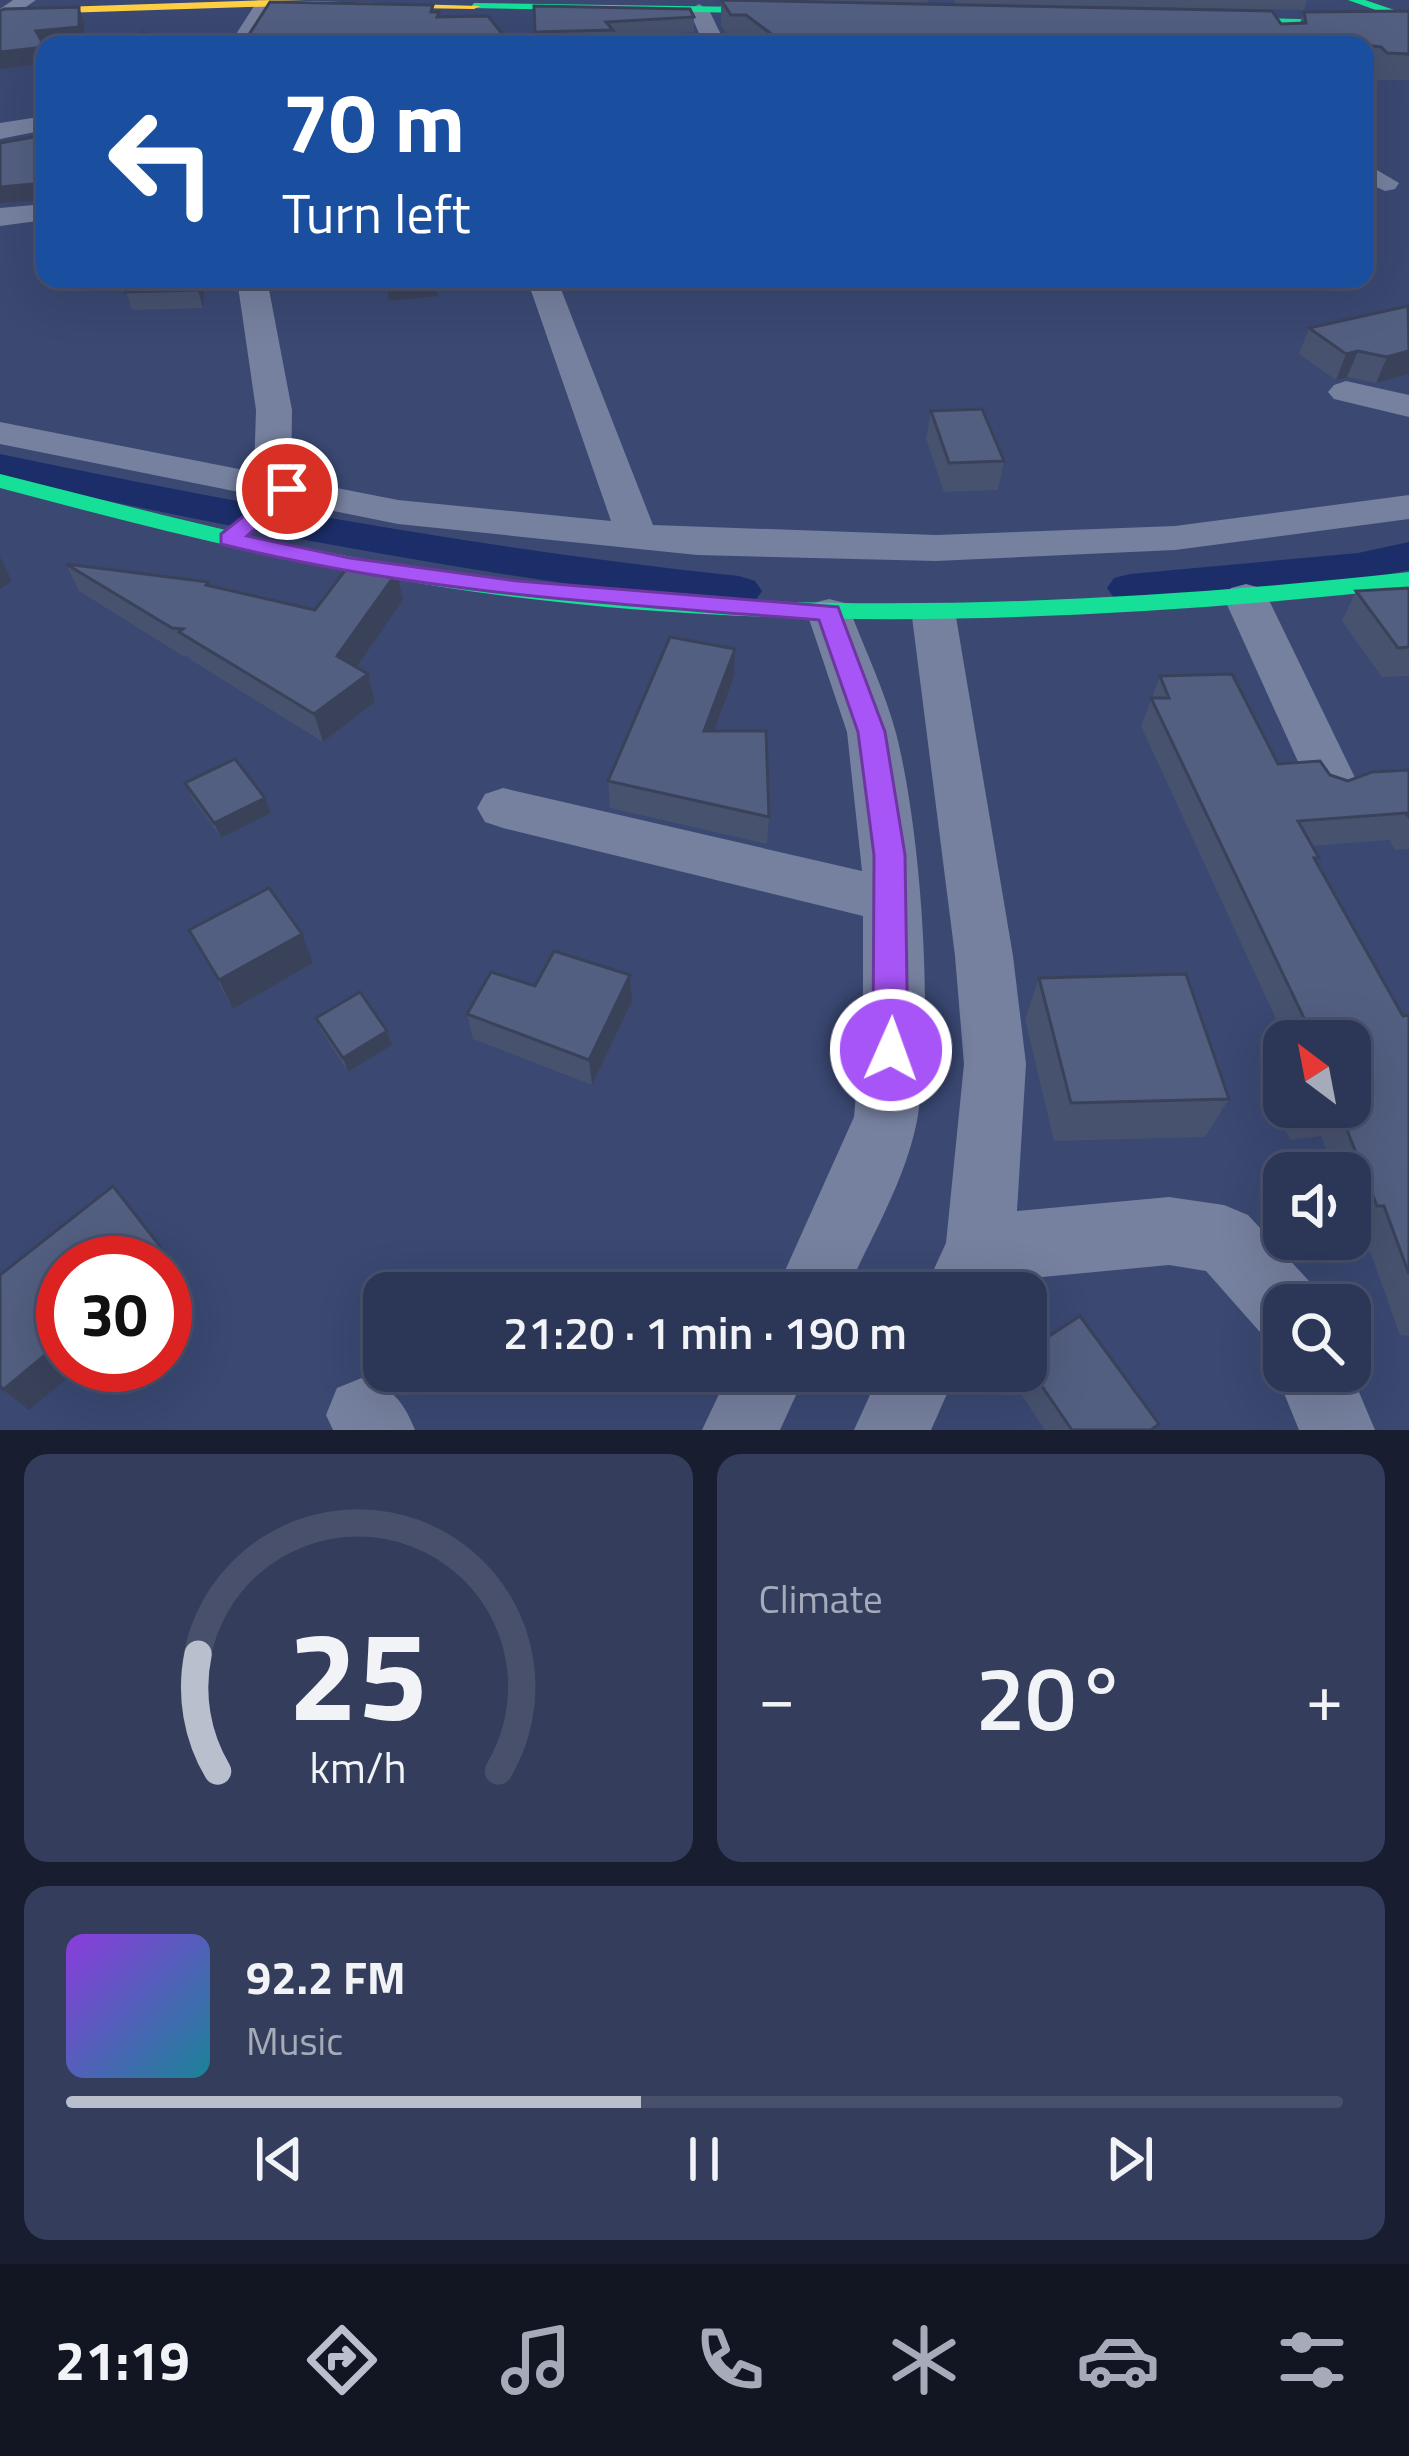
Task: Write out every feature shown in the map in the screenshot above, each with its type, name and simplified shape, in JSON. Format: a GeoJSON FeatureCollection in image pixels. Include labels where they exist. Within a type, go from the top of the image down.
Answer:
{"type":"FeatureCollection","features":[{"type":"Feature","properties":{"kind":"main road"},"geometry":{"type":"LineString","coordinates":[[9,11],[265,4],[838,8],[566,0]]}},
{"type":"Feature","properties":{"kind":"main road"},"geometry":{"type":"LineString","coordinates":[[1354,0],[1408,20]]}},
{"type":"Feature","properties":{"kind":"main road"},"geometry":{"type":"LineString","coordinates":[[1160,15],[1408,20],[1279,34],[1160,15]]}},
{"type":"Feature","properties":{"kind":"main road"},"geometry":{"type":"LineString","coordinates":[[0,481],[350,565],[518,589],[829,613],[934,617],[1246,598],[1409,580]]}},
{"type":"Feature","properties":{"kind":"street"},"geometry":{"type":"LineString","coordinates":[[246,36],[265,4]]}},
{"type":"Feature","properties":{"kind":"street"},"geometry":{"type":"LineString","coordinates":[[699,10],[711,36]]}},
{"type":"Feature","properties":{"kind":"street"},"geometry":{"type":"LineString","coordinates":[[0,131],[36,125]]}},
{"type":"Feature","properties":{"kind":"street"},"geometry":{"type":"LineString","coordinates":[[0,217],[36,213]]}},
{"type":"Feature","properties":{"kind":"street"},"geometry":{"type":"LineString","coordinates":[[235,535],[278,490],[254,288]]}},
{"type":"Feature","properties":{"kind":"street"},"geometry":{"type":"LineString","coordinates":[[545,288],[637,536]]}},
{"type":"Feature","properties":{"kind":"street"},"geometry":{"type":"LineString","coordinates":[[1346,392],[1409,406]]}},
{"type":"Feature","properties":{"kind":"street"},"geometry":{"type":"LineString","coordinates":[[0,433],[398,512],[697,542],[960,547],[1175,538],[1409,507]]}},
{"type":"Feature","properties":{"kind":"street"},"geometry":{"type":"LineString","coordinates":[[1246,598],[1334,786]]}},
{"type":"Feature","properties":{"kind":"street"},"geometry":{"type":"LineString","coordinates":[[820,1272],[886,1117],[893,1017],[890,855],[872,732],[829,613]]}},
{"type":"Feature","properties":{"kind":"street"},"geometry":{"type":"LineString","coordinates":[[934,617],[984,956],[995,1064],[969,1271],[1169,1231],[1224,1239],[1264,1284]]}},
{"type":"Feature","properties":{"kind":"street"},"geometry":{"type":"LineString","coordinates":[[503,808],[890,900]]}},
{"type":"Feature","properties":{"kind":"street"},"geometry":{"type":"LineString","coordinates":[[740,1430],[759,1392]]}},
{"type":"Feature","properties":{"kind":"street"},"geometry":{"type":"LineString","coordinates":[[892,1430],[910,1392]]}},
{"type":"Feature","properties":{"kind":"street"},"geometry":{"type":"LineString","coordinates":[[1321,1392],[1337,1430]]}},
{"type":"Feature","properties":{"kind":"building"},"geometry":{"type":"Polygon","coordinates":[[[721,0],[1272,11],[1281,24],[1306,23],[1304,12],[1409,11],[1409,54],[1387,53],[1374,46],[1374,36],[774,36],[746,15],[731,15],[721,0]]]}},
{"type":"Feature","properties":{"kind":"building"},"geometry":{"type":"Polygon","coordinates":[[[270,2],[433,5],[431,12],[439,12],[437,17],[488,16],[504,36],[250,36],[270,2]]]}},
{"type":"Feature","properties":{"kind":"building"},"geometry":{"type":"Polygon","coordinates":[[[534,6],[690,9],[694,17],[606,22],[613,30],[535,32],[534,6]]]}},
{"type":"Feature","properties":{"kind":"building"},"geometry":{"type":"Polygon","coordinates":[[[79,7],[79,27],[36,31],[36,48],[0,52],[0,11],[79,7]]]}},
{"type":"Feature","properties":{"kind":"building"},"geometry":{"type":"Polygon","coordinates":[[[36,137],[36,184],[0,187],[0,143],[36,137]]]}},
{"type":"Feature","properties":{"kind":"building"},"geometry":{"type":"Polygon","coordinates":[[[128,288],[198,288],[198,290],[126,292],[128,288]]]}},
{"type":"Feature","properties":{"kind":"building"},"geometry":{"type":"Polygon","coordinates":[[[1408,306],[1409,351],[1387,357],[1358,351],[1346,354],[1309,328],[1408,306]]]}},
{"type":"Feature","properties":{"kind":"building"},"geometry":{"type":"Polygon","coordinates":[[[982,409],[1004,461],[949,463],[931,411],[982,409]]]}},
{"type":"Feature","properties":{"kind":"building"},"geometry":{"type":"Polygon","coordinates":[[[66,564],[208,582],[206,585],[315,610],[350,564],[397,572],[337,656],[368,674],[314,714],[179,632],[183,629],[172,628],[66,564]]]}},
{"type":"Feature","properties":{"kind":"building"},"geometry":{"type":"Polygon","coordinates":[[[1409,588],[1409,647],[1398,648],[1356,591],[1409,588]]]}},
{"type":"Feature","properties":{"kind":"building"},"geometry":{"type":"Polygon","coordinates":[[[670,637],[735,649],[704,731],[766,731],[769,817],[608,781],[670,637]]]}},
{"type":"Feature","properties":{"kind":"building"},"geometry":{"type":"Polygon","coordinates":[[[1232,674],[1278,764],[1320,761],[1330,775],[1348,781],[1372,772],[1409,770],[1409,817],[1406,813],[1298,821],[1403,1016],[1409,1015],[1409,1274],[1384,1206],[1377,1206],[1371,1191],[1371,1152],[1356,1152],[1346,1128],[1371,1128],[1371,1020],[1305,1020],[1151,698],[1169,698],[1160,676],[1232,674]]]}},
{"type":"Feature","properties":{"kind":"building"},"geometry":{"type":"Polygon","coordinates":[[[235,759],[265,798],[214,823],[185,783],[235,759]]]}},
{"type":"Feature","properties":{"kind":"building"},"geometry":{"type":"Polygon","coordinates":[[[269,888],[302,934],[219,980],[189,930],[269,888]]]}},
{"type":"Feature","properties":{"kind":"building"},"geometry":{"type":"Polygon","coordinates":[[[554,951],[630,975],[589,1060],[467,1014],[491,972],[535,986],[554,951]]]}},
{"type":"Feature","properties":{"kind":"building"},"geometry":{"type":"Polygon","coordinates":[[[1186,974],[1229,1099],[1071,1103],[1039,978],[1186,974]]]}},
{"type":"Feature","properties":{"kind":"building"},"geometry":{"type":"Polygon","coordinates":[[[360,992],[387,1031],[343,1058],[316,1018],[360,992]]]}},
{"type":"Feature","properties":{"kind":"building"},"geometry":{"type":"Polygon","coordinates":[[[113,1186],[152,1236],[50,1236],[113,1186]]]}},
{"type":"Feature","properties":{"kind":"building"},"geometry":{"type":"Polygon","coordinates":[[[36,1247],[36,1362],[3,1390],[0,1385],[0,1275],[36,1247]]]}},
{"type":"Feature","properties":{"kind":"building"},"geometry":{"type":"Polygon","coordinates":[[[1080,1316],[1159,1424],[1151,1430],[1072,1430],[1046,1392],[1047,1337],[1080,1316]]]}},
{"type":"Feature","properties":{"kind":"waterway"},"geometry":{"type":"LineString","coordinates":[[0,466],[282,526],[572,573],[739,591]]}},
{"type":"Feature","properties":{"kind":"waterway"},"geometry":{"type":"LineString","coordinates":[[1130,588],[1358,567],[1409,556]]}},
{"type":"Feature","properties":{"kind":"traffic: fast"},"geometry":{"type":"LineString","coordinates":[[1354,0],[1409,19]]}},
{"type":"Feature","properties":{"kind":"traffic: fast"},"geometry":{"type":"LineString","coordinates":[[474,6],[812,11]]}},
{"type":"Feature","properties":{"kind":"traffic: fast"},"geometry":{"type":"LineString","coordinates":[[1191,20],[1409,26]]}},
{"type":"Feature","properties":{"kind":"traffic: fast"},"geometry":{"type":"LineString","coordinates":[[0,481],[308,557],[445,580],[720,607],[996,611],[1272,595],[1409,580]]}},
{"type":"Feature","properties":{"kind":"traffic: slow"},"geometry":{"type":"LineString","coordinates":[[0,12],[283,3],[474,6]]}},
{"type":"Feature","properties":{"kind":"route"},"geometry":{"type":"LineString","coordinates":[[287,489],[229,539],[350,565],[518,589],[829,613],[872,732],[890,855],[891,1050]]}}]}
